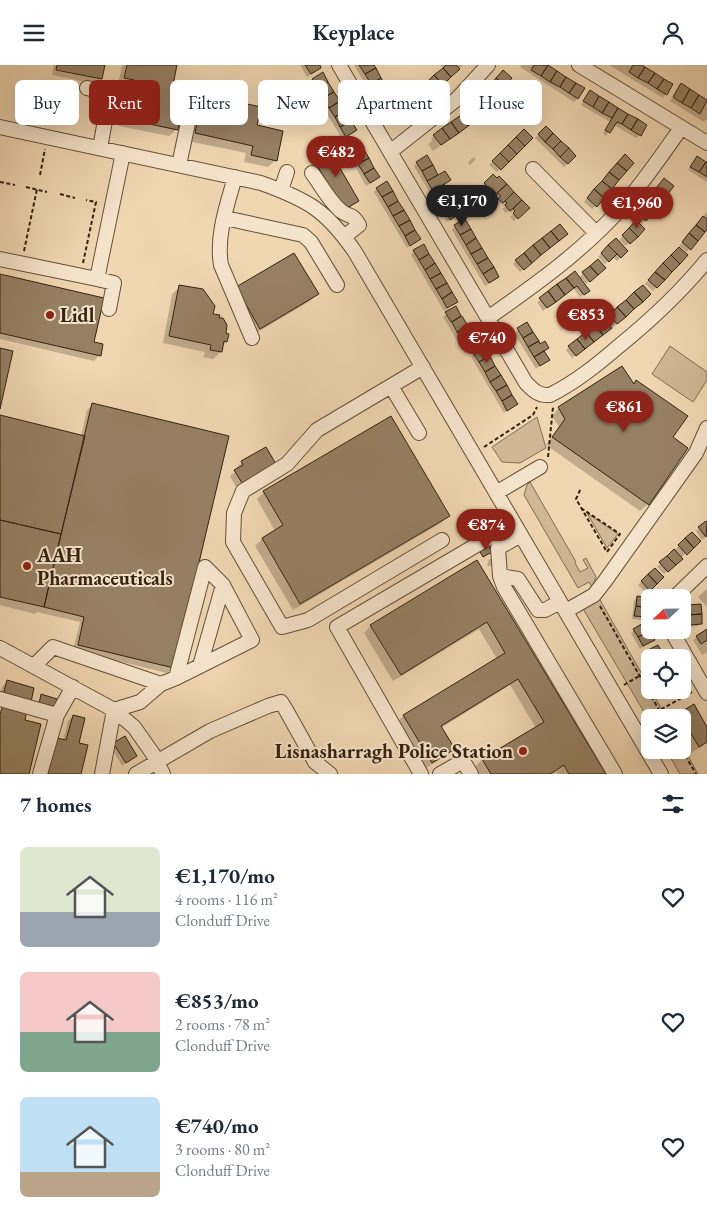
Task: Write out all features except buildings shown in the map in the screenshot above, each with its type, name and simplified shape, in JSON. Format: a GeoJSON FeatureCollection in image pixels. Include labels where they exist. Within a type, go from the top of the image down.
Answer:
{"type":"FeatureCollection","features":[{"type":"Feature","properties":{"kind":"street"},"geometry":{"type":"LineString","coordinates":[[338,65],[526,383],[534,393],[550,395],[589,371],[642,327],[683,287],[707,260]]}},
{"type":"Feature","properties":{"kind":"street"},"geometry":{"type":"LineString","coordinates":[[390,151],[457,99],[488,65]]}},
{"type":"Feature","properties":{"kind":"street"},"geometry":{"type":"LineString","coordinates":[[579,65],[707,143]]}},
{"type":"Feature","properties":{"kind":"street"},"geometry":{"type":"LineString","coordinates":[[87,88],[103,92],[107,97],[108,104],[100,148]]}},
{"type":"Feature","properties":{"kind":"street"},"geometry":{"type":"LineString","coordinates":[[179,165],[188,125]]}},
{"type":"Feature","properties":{"kind":"street"},"geometry":{"type":"LineString","coordinates":[[0,127],[261,183],[293,195],[318,209],[339,229],[355,252],[423,367],[661,774]]}},
{"type":"Feature","properties":{"kind":"street"},"geometry":{"type":"LineString","coordinates":[[488,318],[552,273],[596,233],[631,195],[681,127]]}},
{"type":"Feature","properties":{"kind":"street"},"geometry":{"type":"LineString","coordinates":[[97,279],[123,153]]}},
{"type":"Feature","properties":{"kind":"street"},"geometry":{"type":"LineString","coordinates":[[533,169],[596,233]]}},
{"type":"Feature","properties":{"kind":"street"},"geometry":{"type":"LineString","coordinates":[[281,190],[287,172]]}},
{"type":"Feature","properties":{"kind":"street"},"geometry":{"type":"LineString","coordinates":[[312,173],[333,202],[343,212],[354,216],[359,225],[344,237]]}},
{"type":"Feature","properties":{"kind":"street"},"geometry":{"type":"LineString","coordinates":[[234,177],[220,241],[221,265],[252,338]]}},
{"type":"Feature","properties":{"kind":"street"},"geometry":{"type":"LineString","coordinates":[[225,217],[303,235],[311,241],[338,285]]}},
{"type":"Feature","properties":{"kind":"street"},"geometry":{"type":"LineString","coordinates":[[0,259],[114,283],[109,309]]}},
{"type":"Feature","properties":{"kind":"street"},"geometry":{"type":"LineString","coordinates":[[423,367],[317,430],[287,464],[243,491],[234,513],[233,542],[282,627],[308,620],[442,540]]}},
{"type":"Feature","properties":{"kind":"street"},"geometry":{"type":"LineString","coordinates":[[391,386],[419,433]]}},
{"type":"Feature","properties":{"kind":"street"},"geometry":{"type":"LineString","coordinates":[[500,575],[518,579],[538,610],[563,607],[594,595],[696,453],[707,428]]}},
{"type":"Feature","properties":{"kind":"street"},"geometry":{"type":"LineString","coordinates":[[496,493],[544,465]]}},
{"type":"Feature","properties":{"kind":"street"},"geometry":{"type":"LineString","coordinates":[[422,774],[337,627],[514,523]]}},
{"type":"Feature","properties":{"kind":"street"},"geometry":{"type":"LineString","coordinates":[[521,535],[498,548],[500,575],[504,587],[615,774]]}},
{"type":"Feature","properties":{"kind":"street"},"geometry":{"type":"LineString","coordinates":[[683,589],[707,566]]}},
{"type":"Feature","properties":{"kind":"street"},"geometry":{"type":"LineString","coordinates":[[114,710],[140,702],[161,684],[176,678],[252,640],[223,585],[205,567],[176,678]]}},
{"type":"Feature","properties":{"kind":"street"},"geometry":{"type":"LineString","coordinates":[[200,666],[223,585]]}},
{"type":"Feature","properties":{"kind":"street"},"geometry":{"type":"LineString","coordinates":[[676,639],[705,690]]}},
{"type":"Feature","properties":{"kind":"street"},"geometry":{"type":"LineString","coordinates":[[34,666],[53,647],[161,684]]}},
{"type":"Feature","properties":{"kind":"street"},"geometry":{"type":"LineString","coordinates":[[0,648],[114,710],[134,727],[160,768]]}},
{"type":"Feature","properties":{"kind":"street"},"geometry":{"type":"LineString","coordinates":[[40,774],[57,715],[73,687]]}},
{"type":"Feature","properties":{"kind":"street"},"geometry":{"type":"LineString","coordinates":[[0,699],[57,715]]}},
{"type":"Feature","properties":{"kind":"street"},"geometry":{"type":"LineString","coordinates":[[136,774],[160,768],[210,731],[280,702],[315,762],[323,772]]}},
{"type":"Feature","properties":{"kind":"street"},"geometry":{"type":"LineString","coordinates":[[102,774],[114,710]]}},
{"type":"Feature","properties":{"kind":"street"},"geometry":{"type":"LineString","coordinates":[[440,774],[462,761],[471,774]]}},
{"type":"Feature","properties":{"kind":"path"},"geometry":{"type":"LineString","coordinates":[[40,175],[48,137]]}},
{"type":"Feature","properties":{"kind":"path"},"geometry":{"type":"LineString","coordinates":[[0,182],[15,185]]}},
{"type":"Feature","properties":{"kind":"path"},"geometry":{"type":"LineString","coordinates":[[26,187],[47,192]]}},
{"type":"Feature","properties":{"kind":"path"},"geometry":{"type":"LineString","coordinates":[[24,252],[37,189]]}},
{"type":"Feature","properties":{"kind":"path"},"geometry":{"type":"LineString","coordinates":[[60,194],[75,197]]}},
{"type":"Feature","properties":{"kind":"path"},"geometry":{"type":"LineString","coordinates":[[77,263],[83,264],[96,202],[86,200]]}},
{"type":"Feature","properties":{"kind":"path"},"geometry":{"type":"LineString","coordinates":[[473,454],[533,415],[544,395]]}},
{"type":"Feature","properties":{"kind":"path"},"geometry":{"type":"LineString","coordinates":[[544,465],[552,408],[557,405]]}},
{"type":"Feature","properties":{"kind":"path"},"geometry":{"type":"LineString","coordinates":[[581,508],[620,534],[606,552],[598,537],[581,508],[576,499],[582,488]]}},
{"type":"Feature","properties":{"kind":"path"},"geometry":{"type":"LineString","coordinates":[[594,595],[658,709]]}},
{"type":"Feature","properties":{"kind":"path"},"geometry":{"type":"LineString","coordinates":[[613,691],[639,676]]}},
{"type":"Feature","properties":{"kind":"path"},"geometry":{"type":"LineString","coordinates":[[663,709],[705,690]]}},
{"type":"Feature","properties":{"kind":"path"},"geometry":{"type":"LineString","coordinates":[[633,725],[641,721]]}},
{"type":"Feature","properties":{"kind":"path"},"geometry":{"type":"LineString","coordinates":[[687,759],[696,774]]}},
{"type":"Feature","properties":{"kind":"shaded area"},"geometry":{"type":"Polygon","coordinates":[[[670,346],[707,372],[707,380],[693,402],[652,374],[670,346]]]}},
{"type":"Feature","properties":{"kind":"shaded area"},"geometry":{"type":"Polygon","coordinates":[[[537,417],[546,448],[520,463],[502,462],[492,447],[537,417]]]}},
{"type":"Feature","properties":{"kind":"shaded area"},"geometry":{"type":"Polygon","coordinates":[[[530,482],[580,572],[588,568],[583,560],[586,558],[596,577],[592,587],[589,582],[578,588],[524,495],[530,482]]]}},
{"type":"Feature","properties":{"kind":"shaded area"},"geometry":{"type":"Polygon","coordinates":[[[587,513],[618,534],[607,548],[587,513]]]}},
{"type":"Feature","properties":{"kind":"shaded area"},"geometry":{"type":"Polygon","coordinates":[[[599,598],[641,673],[641,699],[656,699],[661,709],[642,709],[582,607],[599,598]]]}},
{"type":"Feature","properties":{"kind":"shaded area"},"geometry":{"type":"Polygon","coordinates":[[[671,759],[690,759],[698,774],[680,774],[671,759]]]}},
{"type":"Feature","properties":{"kind":"place","name":"Lidl"},"geometry":{"type":"Point","coordinates":[50,315]}},
{"type":"Feature","properties":{"kind":"place","name":"AAH Pharmaceuticals"},"geometry":{"type":"Point","coordinates":[27,566]}},
{"type":"Feature","properties":{"kind":"place","name":"Lisnasharragh Police Station"},"geometry":{"type":"Point","coordinates":[523,751]}}]}
